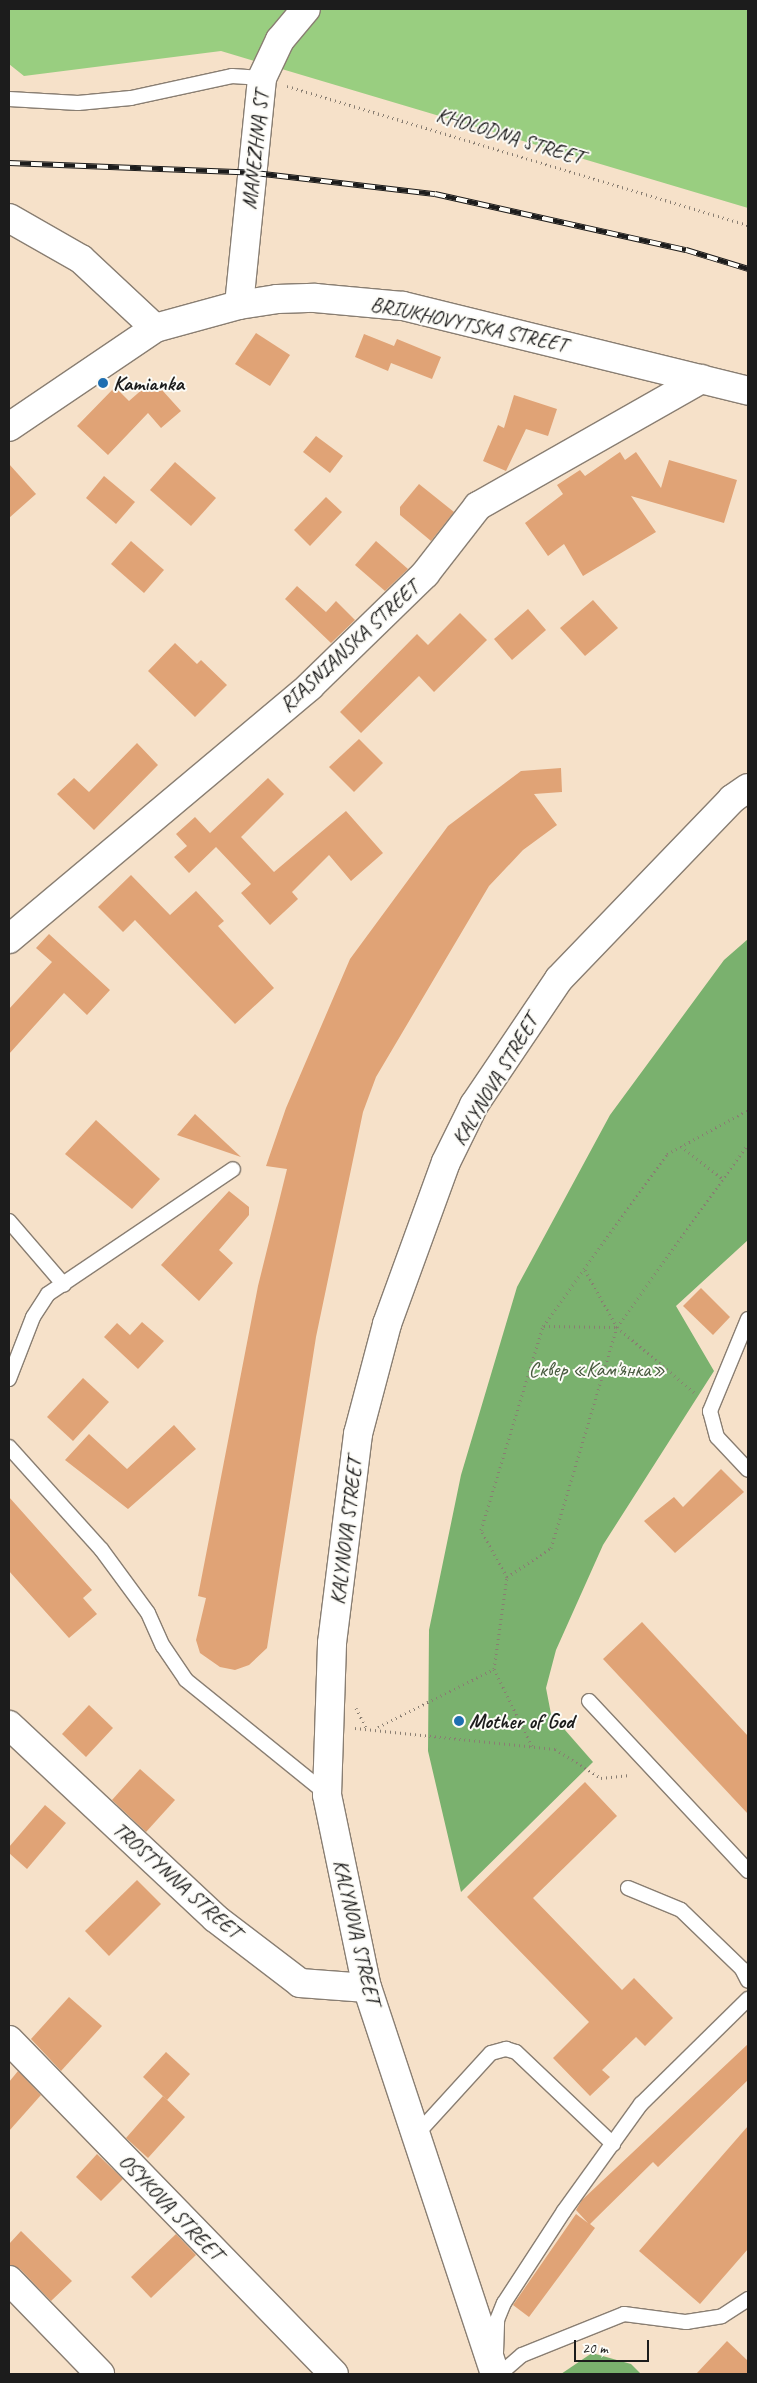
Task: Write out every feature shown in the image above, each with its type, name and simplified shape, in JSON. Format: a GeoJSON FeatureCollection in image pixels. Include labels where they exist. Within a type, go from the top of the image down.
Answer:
{"type":"FeatureCollection","features":[{"type":"Feature","properties":{"kind":"street","name":"MANEZHNA ST"},"geometry":{"type":"LineString","coordinates":[[239,305],[262,78],[280,40],[306,9]]}},
{"type":"Feature","properties":{"kind":"street"},"geometry":{"type":"LineString","coordinates":[[9,218],[81,259],[155,328]]}},
{"type":"Feature","properties":{"kind":"street","name":"BRIUKHOVYTSKA STREET"},"geometry":{"type":"LineString","coordinates":[[9,427],[155,328],[239,305],[315,298],[403,306],[748,391]]}},
{"type":"Feature","properties":{"kind":"street","name":"RIASNIANSKA STREET"},"geometry":{"type":"LineString","coordinates":[[9,939],[310,686],[425,574],[478,506],[702,379]]}},
{"type":"Feature","properties":{"kind":"street","name":"KALYNOVA STREET"},"geometry":{"type":"LineString","coordinates":[[497,2374],[367,1988],[327,1795],[332,1643],[358,1434],[387,1324],[446,1162],[474,1105],[559,979],[732,799],[748,788]]}},
{"type":"Feature","properties":{"kind":"street","name":"TROSTYNNA STREET"},"geometry":{"type":"LineString","coordinates":[[9,1725],[215,1918],[300,1983],[367,1988]]}},
{"type":"Feature","properties":{"kind":"street","name":"OSYKOVA STREET"},"geometry":{"type":"LineString","coordinates":[[9,2040],[334,2374]]}},
{"type":"Feature","properties":{"kind":"street"},"geometry":{"type":"LineString","coordinates":[[9,2280],[100,2374]]}},
{"type":"Feature","properties":{"kind":"lane"},"geometry":{"type":"LineString","coordinates":[[9,99],[78,103],[131,98],[232,76],[262,78]]}},
{"type":"Feature","properties":{"kind":"lane"},"geometry":{"type":"LineString","coordinates":[[9,1379],[33,1317],[48,1294],[64,1285],[233,1169]]}},
{"type":"Feature","properties":{"kind":"lane"},"geometry":{"type":"LineString","coordinates":[[9,1221],[64,1285]]}},
{"type":"Feature","properties":{"kind":"lane"},"geometry":{"type":"LineString","coordinates":[[748,1320],[711,1406],[717,1437],[748,1470]]}},
{"type":"Feature","properties":{"kind":"lane"},"geometry":{"type":"LineString","coordinates":[[9,1447],[101,1549],[148,1613],[163,1646],[186,1680],[327,1795]]}},
{"type":"Feature","properties":{"kind":"lane"},"geometry":{"type":"LineString","coordinates":[[589,1701],[748,1871]]}},
{"type":"Feature","properties":{"kind":"lane"},"geometry":{"type":"LineString","coordinates":[[628,1888],[681,1910],[742,1969],[748,1981]]}},
{"type":"Feature","properties":{"kind":"lane"},"geometry":{"type":"LineString","coordinates":[[497,2374],[497,2320],[504,2303],[642,2104],[748,1999]]}},
{"type":"Feature","properties":{"kind":"lane"},"geometry":{"type":"LineString","coordinates":[[416,2134],[492,2053],[506,2049],[516,2052],[613,2144]]}},
{"type":"Feature","properties":{"kind":"lane"},"geometry":{"type":"LineString","coordinates":[[497,2374],[522,2355],[624,2314],[686,2322],[722,2316],[748,2299]]}},
{"type":"Feature","properties":{"kind":"path","name":"KHOLODNA STREET"},"geometry":{"type":"LineString","coordinates":[[262,78],[748,224]]}},
{"type":"Feature","properties":{"kind":"path"},"geometry":{"type":"LineString","coordinates":[[532,1746],[494,1669],[507,1577],[481,1530],[543,1326],[667,1154],[748,1110]]}},
{"type":"Feature","properties":{"kind":"path"},"geometry":{"type":"LineString","coordinates":[[507,1577],[551,1548],[617,1327],[748,1144]]}},
{"type":"Feature","properties":{"kind":"path"},"geometry":{"type":"LineString","coordinates":[[681,1146],[723,1178]]}},
{"type":"Feature","properties":{"kind":"path"},"geometry":{"type":"LineString","coordinates":[[585,1270],[617,1327],[711,1406]]}},
{"type":"Feature","properties":{"kind":"path"},"geometry":{"type":"LineString","coordinates":[[543,1326],[617,1327]]}},
{"type":"Feature","properties":{"kind":"path"},"geometry":{"type":"LineString","coordinates":[[378,1727],[494,1669]]}},
{"type":"Feature","properties":{"kind":"path"},"geometry":{"type":"LineString","coordinates":[[366,1728],[378,1727],[562,1751],[601,1778],[615,1779],[652,1768]]}},
{"type":"Feature","properties":{"kind":"green space"},"geometry":{"type":"Polygon","coordinates":[[[9,9],[748,9],[748,208],[221,51],[24,76],[9,64],[9,9]]]}},
{"type":"Feature","properties":{"kind":"green space","name":"Сквер «Кам'янка»"},"geometry":{"type":"Polygon","coordinates":[[[748,939],[748,1240],[676,1306],[714,1371],[603,1545],[556,1650],[546,1688],[551,1714],[593,1762],[461,1892],[428,1751],[429,1630],[461,1475],[517,1287],[610,1115],[724,960],[748,939]]]}},
{"type":"Feature","properties":{"kind":"green space"},"geometry":{"type":"Polygon","coordinates":[[[592,2353],[631,2364],[641,2374],[561,2374],[592,2353]]]}},
{"type":"Feature","properties":{"kind":"building"},"geometry":{"type":"Polygon","coordinates":[[[256,333],[290,355],[270,386],[235,364],[256,333]]]}},
{"type":"Feature","properties":{"kind":"building"},"geometry":{"type":"Polygon","coordinates":[[[364,334],[394,346],[397,339],[441,357],[432,379],[391,363],[388,371],[355,357],[364,334]]]}},
{"type":"Feature","properties":{"kind":"building"},"geometry":{"type":"Polygon","coordinates":[[[153,380],[181,411],[161,428],[148,413],[108,455],[77,426],[115,387],[129,401],[153,380]]]}},
{"type":"Feature","properties":{"kind":"building"},"geometry":{"type":"Polygon","coordinates":[[[514,395],[557,409],[548,436],[526,429],[506,471],[483,461],[498,425],[504,428],[514,395]]]}},
{"type":"Feature","properties":{"kind":"building"},"geometry":{"type":"Polygon","coordinates":[[[316,436],[343,456],[330,473],[303,452],[316,436]]]}},
{"type":"Feature","properties":{"kind":"building"},"geometry":{"type":"Polygon","coordinates":[[[620,452],[625,460],[636,452],[661,488],[669,460],[737,480],[724,523],[631,496],[656,532],[583,576],[564,544],[548,556],[525,523],[563,494],[557,485],[580,470],[585,476],[620,452]]]}},
{"type":"Feature","properties":{"kind":"building"},"geometry":{"type":"Polygon","coordinates":[[[175,462],[216,498],[191,526],[150,490],[175,462]]]}},
{"type":"Feature","properties":{"kind":"building"},"geometry":{"type":"Polygon","coordinates":[[[9,464],[36,494],[9,518],[9,464]]]}},
{"type":"Feature","properties":{"kind":"building"},"geometry":{"type":"Polygon","coordinates":[[[104,476],[135,502],[116,524],[86,498],[104,476]]]}},
{"type":"Feature","properties":{"kind":"building"},"geometry":{"type":"Polygon","coordinates":[[[419,484],[454,512],[431,541],[400,515],[400,507],[419,484]]]}},
{"type":"Feature","properties":{"kind":"building"},"geometry":{"type":"Polygon","coordinates":[[[326,497],[342,512],[310,546],[294,530],[326,497]]]}},
{"type":"Feature","properties":{"kind":"building"},"geometry":{"type":"Polygon","coordinates":[[[131,541],[164,570],[144,593],[111,564],[131,541]]]}},
{"type":"Feature","properties":{"kind":"building"},"geometry":{"type":"Polygon","coordinates":[[[376,541],[408,569],[385,591],[355,565],[376,541]]]}},
{"type":"Feature","properties":{"kind":"building"},"geometry":{"type":"Polygon","coordinates":[[[297,586],[326,612],[336,601],[355,620],[331,643],[285,599],[297,586]]]}},
{"type":"Feature","properties":{"kind":"building"},"geometry":{"type":"Polygon","coordinates":[[[593,600],[618,628],[585,656],[560,628],[593,600]]]}},
{"type":"Feature","properties":{"kind":"building"},"geometry":{"type":"Polygon","coordinates":[[[528,609],[546,630],[512,660],[494,639],[528,609]]]}},
{"type":"Feature","properties":{"kind":"building"},"geometry":{"type":"Polygon","coordinates":[[[460,613],[487,640],[434,692],[419,676],[361,733],[340,712],[417,634],[428,645],[460,613]]]}},
{"type":"Feature","properties":{"kind":"building"},"geometry":{"type":"Polygon","coordinates":[[[175,643],[197,664],[201,660],[227,685],[195,717],[148,671],[175,643]]]}},
{"type":"Feature","properties":{"kind":"building"},"geometry":{"type":"Polygon","coordinates":[[[359,739],[383,763],[354,792],[329,767],[359,739]]]}},
{"type":"Feature","properties":{"kind":"building"},"geometry":{"type":"Polygon","coordinates":[[[137,743],[158,765],[94,830],[57,794],[74,778],[89,792],[137,743]]]}},
{"type":"Feature","properties":{"kind":"building"},"geometry":{"type":"Polygon","coordinates":[[[561,768],[562,792],[534,794],[557,825],[523,850],[489,886],[376,1077],[363,1112],[316,1337],[267,1648],[249,1665],[235,1670],[220,1667],[200,1653],[196,1640],[206,1598],[198,1596],[258,1286],[287,1169],[266,1166],[286,1108],[350,959],[448,826],[521,771],[561,768]]]}},
{"type":"Feature","properties":{"kind":"building"},"geometry":{"type":"Polygon","coordinates":[[[268,778],[284,794],[241,837],[274,872],[346,811],[383,853],[351,881],[329,855],[292,892],[298,899],[270,925],[241,893],[251,884],[216,847],[189,873],[174,857],[187,846],[176,834],[195,817],[210,833],[268,778]]]}},
{"type":"Feature","properties":{"kind":"building"},"geometry":{"type":"Polygon","coordinates":[[[131,875],[170,915],[196,891],[224,921],[218,926],[274,988],[235,1024],[135,920],[123,932],[98,907],[131,875]]]}},
{"type":"Feature","properties":{"kind":"building"},"geometry":{"type":"Polygon","coordinates":[[[49,934],[110,990],[87,1015],[64,993],[9,1054],[9,1009],[52,962],[36,948],[49,934]]]}},
{"type":"Feature","properties":{"kind":"building"},"geometry":{"type":"Polygon","coordinates":[[[195,1114],[241,1157],[177,1135],[195,1114]]]}},
{"type":"Feature","properties":{"kind":"building"},"geometry":{"type":"Polygon","coordinates":[[[96,1120],[160,1179],[132,1209],[65,1154],[96,1120]]]}},
{"type":"Feature","properties":{"kind":"building"},"geometry":{"type":"Polygon","coordinates":[[[229,1191],[249,1207],[249,1215],[219,1250],[233,1263],[199,1301],[161,1265],[229,1191]]]}},
{"type":"Feature","properties":{"kind":"building"},"geometry":{"type":"Polygon","coordinates":[[[701,1288],[730,1317],[713,1335],[683,1306],[701,1288]]]}},
{"type":"Feature","properties":{"kind":"building"},"geometry":{"type":"Polygon","coordinates":[[[142,1322],[164,1341],[138,1369],[104,1337],[117,1323],[130,1335],[142,1322]]]}},
{"type":"Feature","properties":{"kind":"building"},"geometry":{"type":"Polygon","coordinates":[[[83,1378],[109,1402],[73,1441],[47,1417],[83,1378]]]}},
{"type":"Feature","properties":{"kind":"building"},"geometry":{"type":"Polygon","coordinates":[[[174,1425],[196,1449],[128,1509],[65,1460],[89,1434],[127,1469],[174,1425]]]}},
{"type":"Feature","properties":{"kind":"building"},"geometry":{"type":"Polygon","coordinates":[[[721,1469],[744,1492],[675,1553],[644,1521],[674,1497],[683,1507],[721,1469]]]}},
{"type":"Feature","properties":{"kind":"building"},"geometry":{"type":"Polygon","coordinates":[[[9,1497],[92,1590],[83,1598],[97,1614],[69,1638],[9,1571],[9,1497]]]}},
{"type":"Feature","properties":{"kind":"building"},"geometry":{"type":"Polygon","coordinates":[[[642,1622],[748,1736],[748,1814],[603,1659],[642,1622]]]}},
{"type":"Feature","properties":{"kind":"building"},"geometry":{"type":"Polygon","coordinates":[[[89,1705],[113,1728],[86,1757],[62,1734],[89,1705]]]}},
{"type":"Feature","properties":{"kind":"building"},"geometry":{"type":"Polygon","coordinates":[[[140,1769],[175,1800],[146,1832],[112,1800],[140,1769]]]}},
{"type":"Feature","properties":{"kind":"building"},"geometry":{"type":"Polygon","coordinates":[[[585,1782],[617,1816],[533,1898],[622,1990],[634,1978],[673,2018],[645,2046],[636,2037],[602,2070],[610,2077],[590,2096],[553,2058],[589,2022],[467,1897],[585,1782]]]}},
{"type":"Feature","properties":{"kind":"building"},"geometry":{"type":"Polygon","coordinates":[[[45,1805],[66,1823],[27,1869],[9,1853],[9,1847],[45,1805]]]}},
{"type":"Feature","properties":{"kind":"building"},"geometry":{"type":"Polygon","coordinates":[[[137,1880],[161,1904],[109,1956],[85,1931],[137,1880]]]}},
{"type":"Feature","properties":{"kind":"building"},"geometry":{"type":"Polygon","coordinates":[[[69,1997],[102,2026],[61,2071],[31,2039],[69,1997]]]}},
{"type":"Feature","properties":{"kind":"building"},"geometry":{"type":"Polygon","coordinates":[[[748,2044],[748,2080],[658,2167],[653,2162],[590,2224],[595,2228],[529,2317],[513,2305],[576,2214],[588,2223],[576,2210],[582,2200],[748,2044]]]}},
{"type":"Feature","properties":{"kind":"building"},"geometry":{"type":"Polygon","coordinates":[[[166,2052],[190,2074],[167,2100],[143,2077],[166,2052]]]}},
{"type":"Feature","properties":{"kind":"building"},"geometry":{"type":"Polygon","coordinates":[[[18,2071],[41,2095],[9,2131],[9,2082],[18,2071]]]}},
{"type":"Feature","properties":{"kind":"building"},"geometry":{"type":"Polygon","coordinates":[[[163,2096],[185,2117],[148,2158],[126,2138],[163,2096]]]}},
{"type":"Feature","properties":{"kind":"building"},"geometry":{"type":"Polygon","coordinates":[[[748,2126],[748,2249],[700,2304],[639,2251],[748,2126]]]}},
{"type":"Feature","properties":{"kind":"building"},"geometry":{"type":"Polygon","coordinates":[[[97,2154],[123,2179],[101,2201],[76,2177],[97,2154]]]}},
{"type":"Feature","properties":{"kind":"building"},"geometry":{"type":"Polygon","coordinates":[[[21,2231],[72,2281],[51,2301],[20,2269],[9,2265],[9,2244],[21,2231]]]}},
{"type":"Feature","properties":{"kind":"building"},"geometry":{"type":"Polygon","coordinates":[[[176,2234],[196,2255],[151,2298],[131,2277],[176,2234]]]}},
{"type":"Feature","properties":{"kind":"building"},"geometry":{"type":"Polygon","coordinates":[[[727,2341],[748,2361],[748,2374],[696,2374],[727,2341]]]}},
{"type":"Feature","properties":{"kind":"railway"},"geometry":{"type":"LineString","coordinates":[[9,163],[255,173],[435,194],[686,250],[748,269]]}},
{"type":"Feature","properties":{"kind":"place","name":"Kamianka"},"geometry":{"type":"Point","coordinates":[103,383]}},
{"type":"Feature","properties":{"kind":"place","name":"Mother of God"},"geometry":{"type":"Point","coordinates":[459,1721]}}]}
